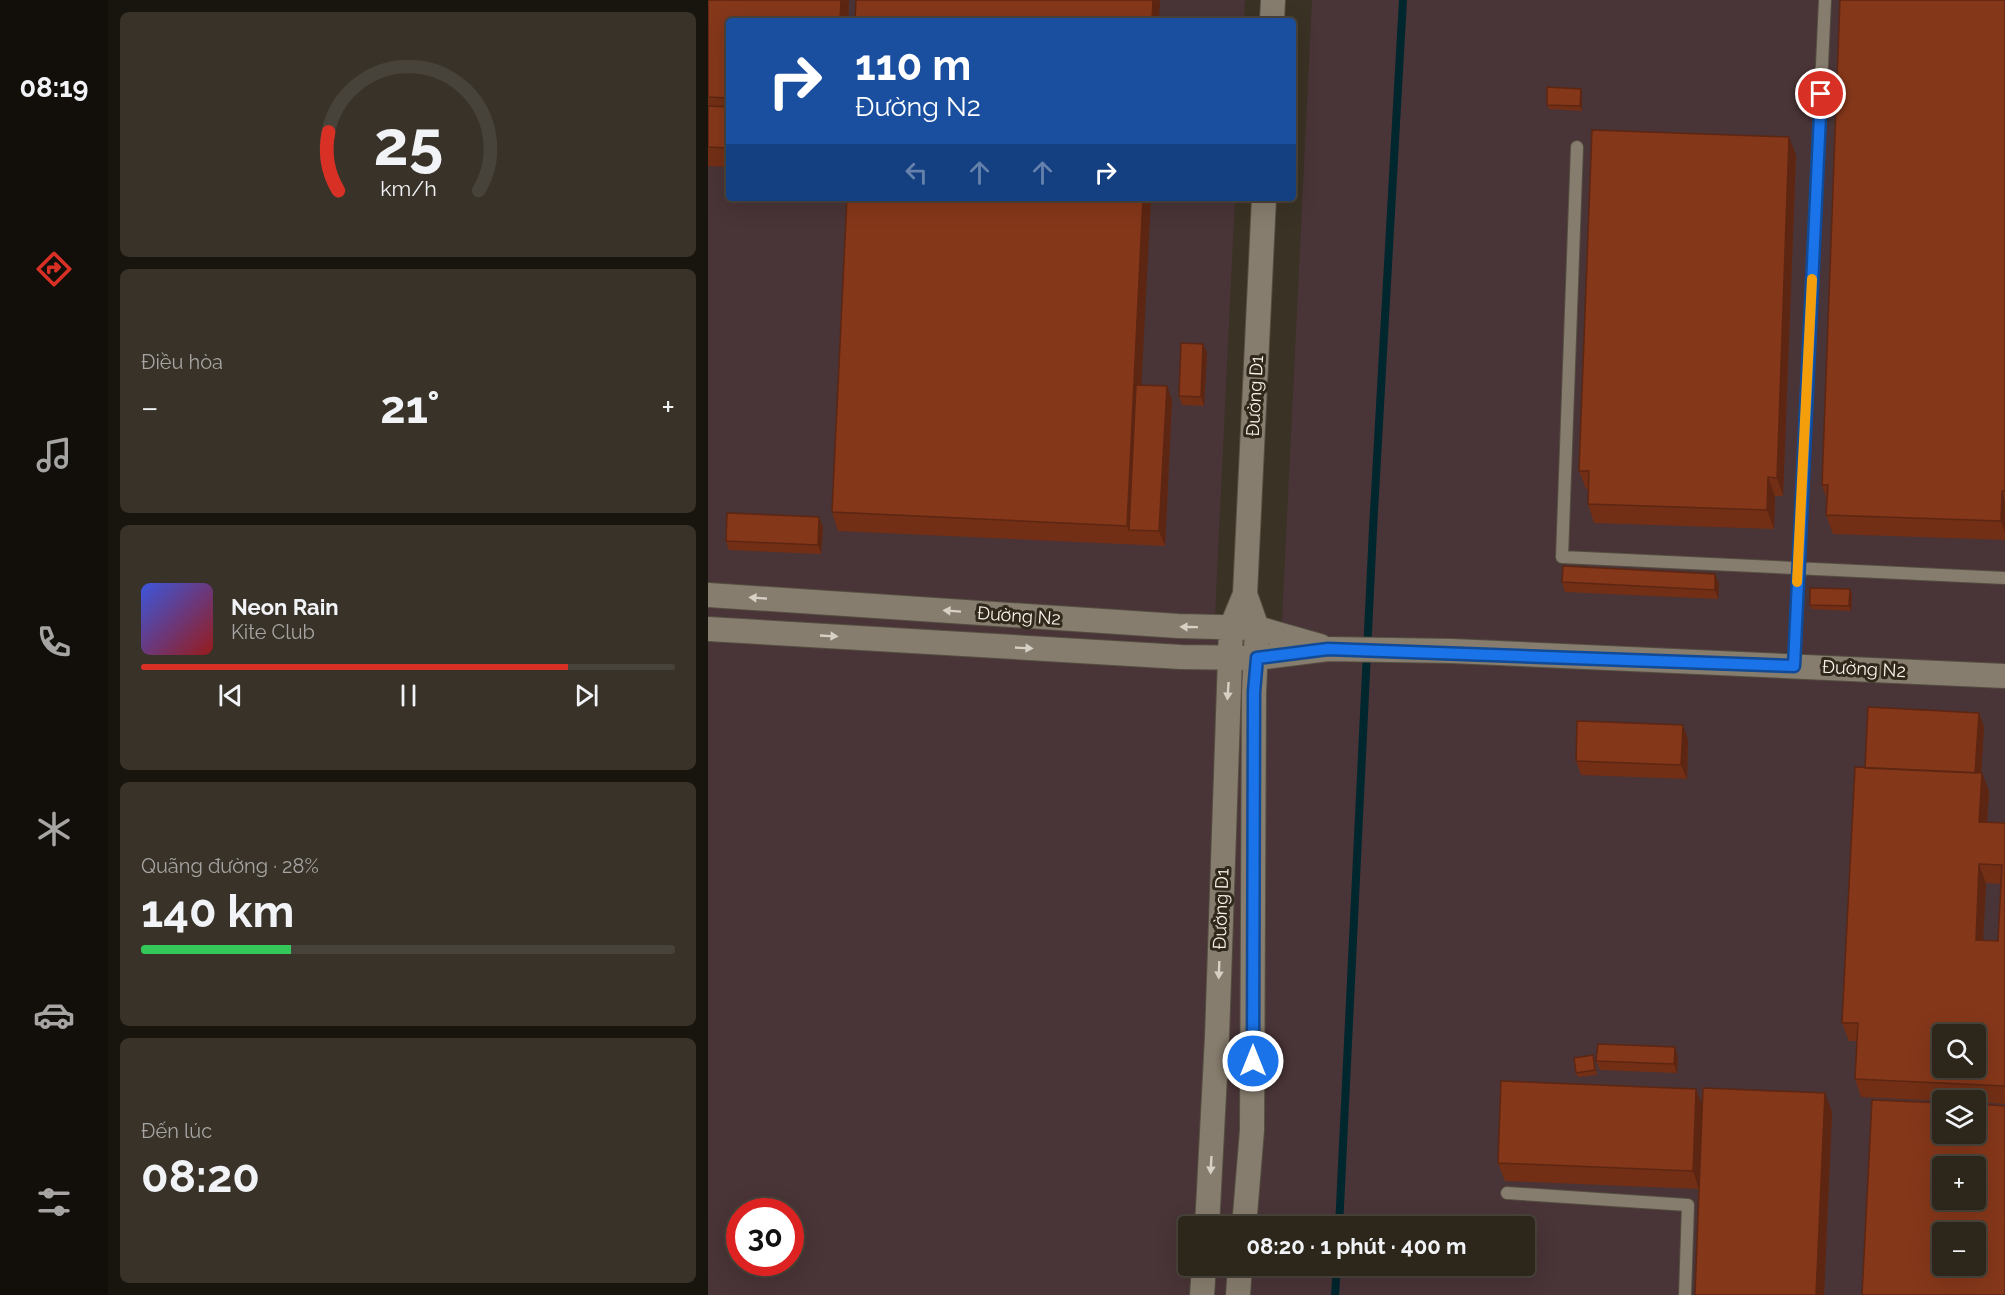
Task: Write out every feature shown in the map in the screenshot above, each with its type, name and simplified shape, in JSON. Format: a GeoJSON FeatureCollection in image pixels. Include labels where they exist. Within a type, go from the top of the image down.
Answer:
{"type":"FeatureCollection","features":[{"type":"Feature","properties":{"kind":"street"},"geometry":{"type":"LineString","coordinates":[[1272,18],[1273,0]]}},
{"type":"Feature","properties":{"kind":"street","name":"Đường D1"},"geometry":{"type":"LineString","coordinates":[[1208,1216],[1217,1037],[1231,627],[1245,594],[1264,201]]}},
{"type":"Feature","properties":{"kind":"street","name":"Đường D1"},"geometry":{"type":"LineString","coordinates":[[1245,594],[1257,628],[1257,658],[1254,692],[1252,1130],[1245,1216]]}},
{"type":"Feature","properties":{"kind":"street","name":"Đường N2"},"geometry":{"type":"LineString","coordinates":[[708,595],[1178,626],[1257,628],[1339,649]]}},
{"type":"Feature","properties":{"kind":"street","name":"Đường N2"},"geometry":{"type":"LineString","coordinates":[[708,628],[1169,657],[1257,658],[1339,649],[1452,651],[2005,676]]}},
{"type":"Feature","properties":{"kind":"street"},"geometry":{"type":"LineString","coordinates":[[1202,1295],[1203,1276]]}},
{"type":"Feature","properties":{"kind":"street"},"geometry":{"type":"LineString","coordinates":[[1238,1295],[1239,1276]]}},
{"type":"Feature","properties":{"kind":"lane"},"geometry":{"type":"LineString","coordinates":[[1794,666],[1825,0]]}},
{"type":"Feature","properties":{"kind":"lane"},"geometry":{"type":"LineString","coordinates":[[1577,147],[1562,557],[1798,566],[2005,578]]}},
{"type":"Feature","properties":{"kind":"lane"},"geometry":{"type":"LineString","coordinates":[[1507,1193],[1688,1205],[1685,1295]]}},
{"type":"Feature","properties":{"kind":"shaded area"},"geometry":{"type":"Polygon","coordinates":[[[708,0],[1245,0],[1244,18],[726,18],[726,201],[1235,201],[1214,637],[1281,641],[1312,0],[2005,0],[2005,1295],[708,1295],[708,0]]]}},
{"type":"Feature","properties":{"kind":"building"},"geometry":{"type":"Polygon","coordinates":[[[708,0],[841,0],[840,18],[726,18],[726,98],[708,97],[708,0]]]}},
{"type":"Feature","properties":{"kind":"building"},"geometry":{"type":"Polygon","coordinates":[[[856,0],[1153,0],[1152,18],[855,18],[856,0]]]}},
{"type":"Feature","properties":{"kind":"building"},"geometry":{"type":"Polygon","coordinates":[[[1840,0],[2005,0],[2005,491],[2002,491],[2001,521],[1826,515],[1828,485],[1822,485],[1840,0]]]}},
{"type":"Feature","properties":{"kind":"building"},"geometry":{"type":"Polygon","coordinates":[[[1547,87],[1581,89],[1580,106],[1547,105],[1547,87]]]}},
{"type":"Feature","properties":{"kind":"building"},"geometry":{"type":"Polygon","coordinates":[[[708,106],[726,107],[726,148],[708,147],[708,106]]]}},
{"type":"Feature","properties":{"kind":"building"},"geometry":{"type":"Polygon","coordinates":[[[1592,130],[1789,137],[1777,478],[1768,477],[1767,510],[1588,504],[1589,471],[1579,471],[1592,130]]]}},
{"type":"Feature","properties":{"kind":"building"},"geometry":{"type":"Polygon","coordinates":[[[847,201],[1143,201],[1127,526],[832,512],[847,201]]]}},
{"type":"Feature","properties":{"kind":"building"},"geometry":{"type":"Polygon","coordinates":[[[1181,343],[1203,344],[1201,397],[1179,396],[1181,343]]]}},
{"type":"Feature","properties":{"kind":"building"},"geometry":{"type":"Polygon","coordinates":[[[1136,385],[1167,386],[1159,531],[1129,530],[1136,385]]]}},
{"type":"Feature","properties":{"kind":"building"},"geometry":{"type":"Polygon","coordinates":[[[727,513],[819,517],[818,545],[726,541],[727,513]]]}},
{"type":"Feature","properties":{"kind":"building"},"geometry":{"type":"Polygon","coordinates":[[[1563,566],[1715,574],[1715,590],[1562,582],[1563,566]]]}},
{"type":"Feature","properties":{"kind":"building"},"geometry":{"type":"Polygon","coordinates":[[[1810,588],[1850,589],[1849,606],[1810,605],[1810,588]]]}},
{"type":"Feature","properties":{"kind":"building"},"geometry":{"type":"Polygon","coordinates":[[[1868,707],[1979,713],[1975,773],[1865,768],[1868,707]]]}},
{"type":"Feature","properties":{"kind":"building"},"geometry":{"type":"Polygon","coordinates":[[[1577,721],[1683,725],[1681,765],[1576,761],[1577,721]]]}},
{"type":"Feature","properties":{"kind":"building"},"geometry":{"type":"Polygon","coordinates":[[[1855,767],[1982,773],[1979,822],[2005,823],[2005,1086],[1855,1079],[1858,1023],[1842,1023],[1855,767]],[[1979,864],[1976,940],[1998,941],[2002,865],[1979,864]]]}},
{"type":"Feature","properties":{"kind":"building"},"geometry":{"type":"Polygon","coordinates":[[[1598,1044],[1675,1047],[1674,1064],[1596,1061],[1598,1044]]]}},
{"type":"Feature","properties":{"kind":"building"},"geometry":{"type":"Polygon","coordinates":[[[1593,1055],[1595,1070],[1576,1073],[1574,1058],[1593,1055]]]}},
{"type":"Feature","properties":{"kind":"building"},"geometry":{"type":"Polygon","coordinates":[[[1501,1081],[1696,1089],[1693,1171],[1498,1163],[1501,1081]]]}},
{"type":"Feature","properties":{"kind":"building"},"geometry":{"type":"Polygon","coordinates":[[[1703,1088],[1825,1093],[1816,1295],[1695,1295],[1703,1088]]]}},
{"type":"Feature","properties":{"kind":"building"},"geometry":{"type":"Polygon","coordinates":[[[1872,1100],[1932,1103],[1932,1144],[1986,1144],[1986,1105],[2005,1106],[2005,1295],[1862,1295],[1872,1100]]]}},
{"type":"Feature","properties":{"kind":"waterway"},"geometry":{"type":"LineString","coordinates":[[1340,1216],[1373,529],[1403,0]]}},
{"type":"Feature","properties":{"kind":"waterway"},"geometry":{"type":"LineString","coordinates":[[1335,1295],[1336,1276]]}},
{"type":"Feature","properties":{"kind":"slow traffic"},"geometry":{"type":"LineString","coordinates":[[1797,582],[1812,279]]}},
{"type":"Feature","properties":{"kind":"route"},"geometry":{"type":"LineString","coordinates":[[1253,1061],[1254,692],[1257,658],[1328,649],[1452,651],[1794,666],[1821,94]]}}]}
